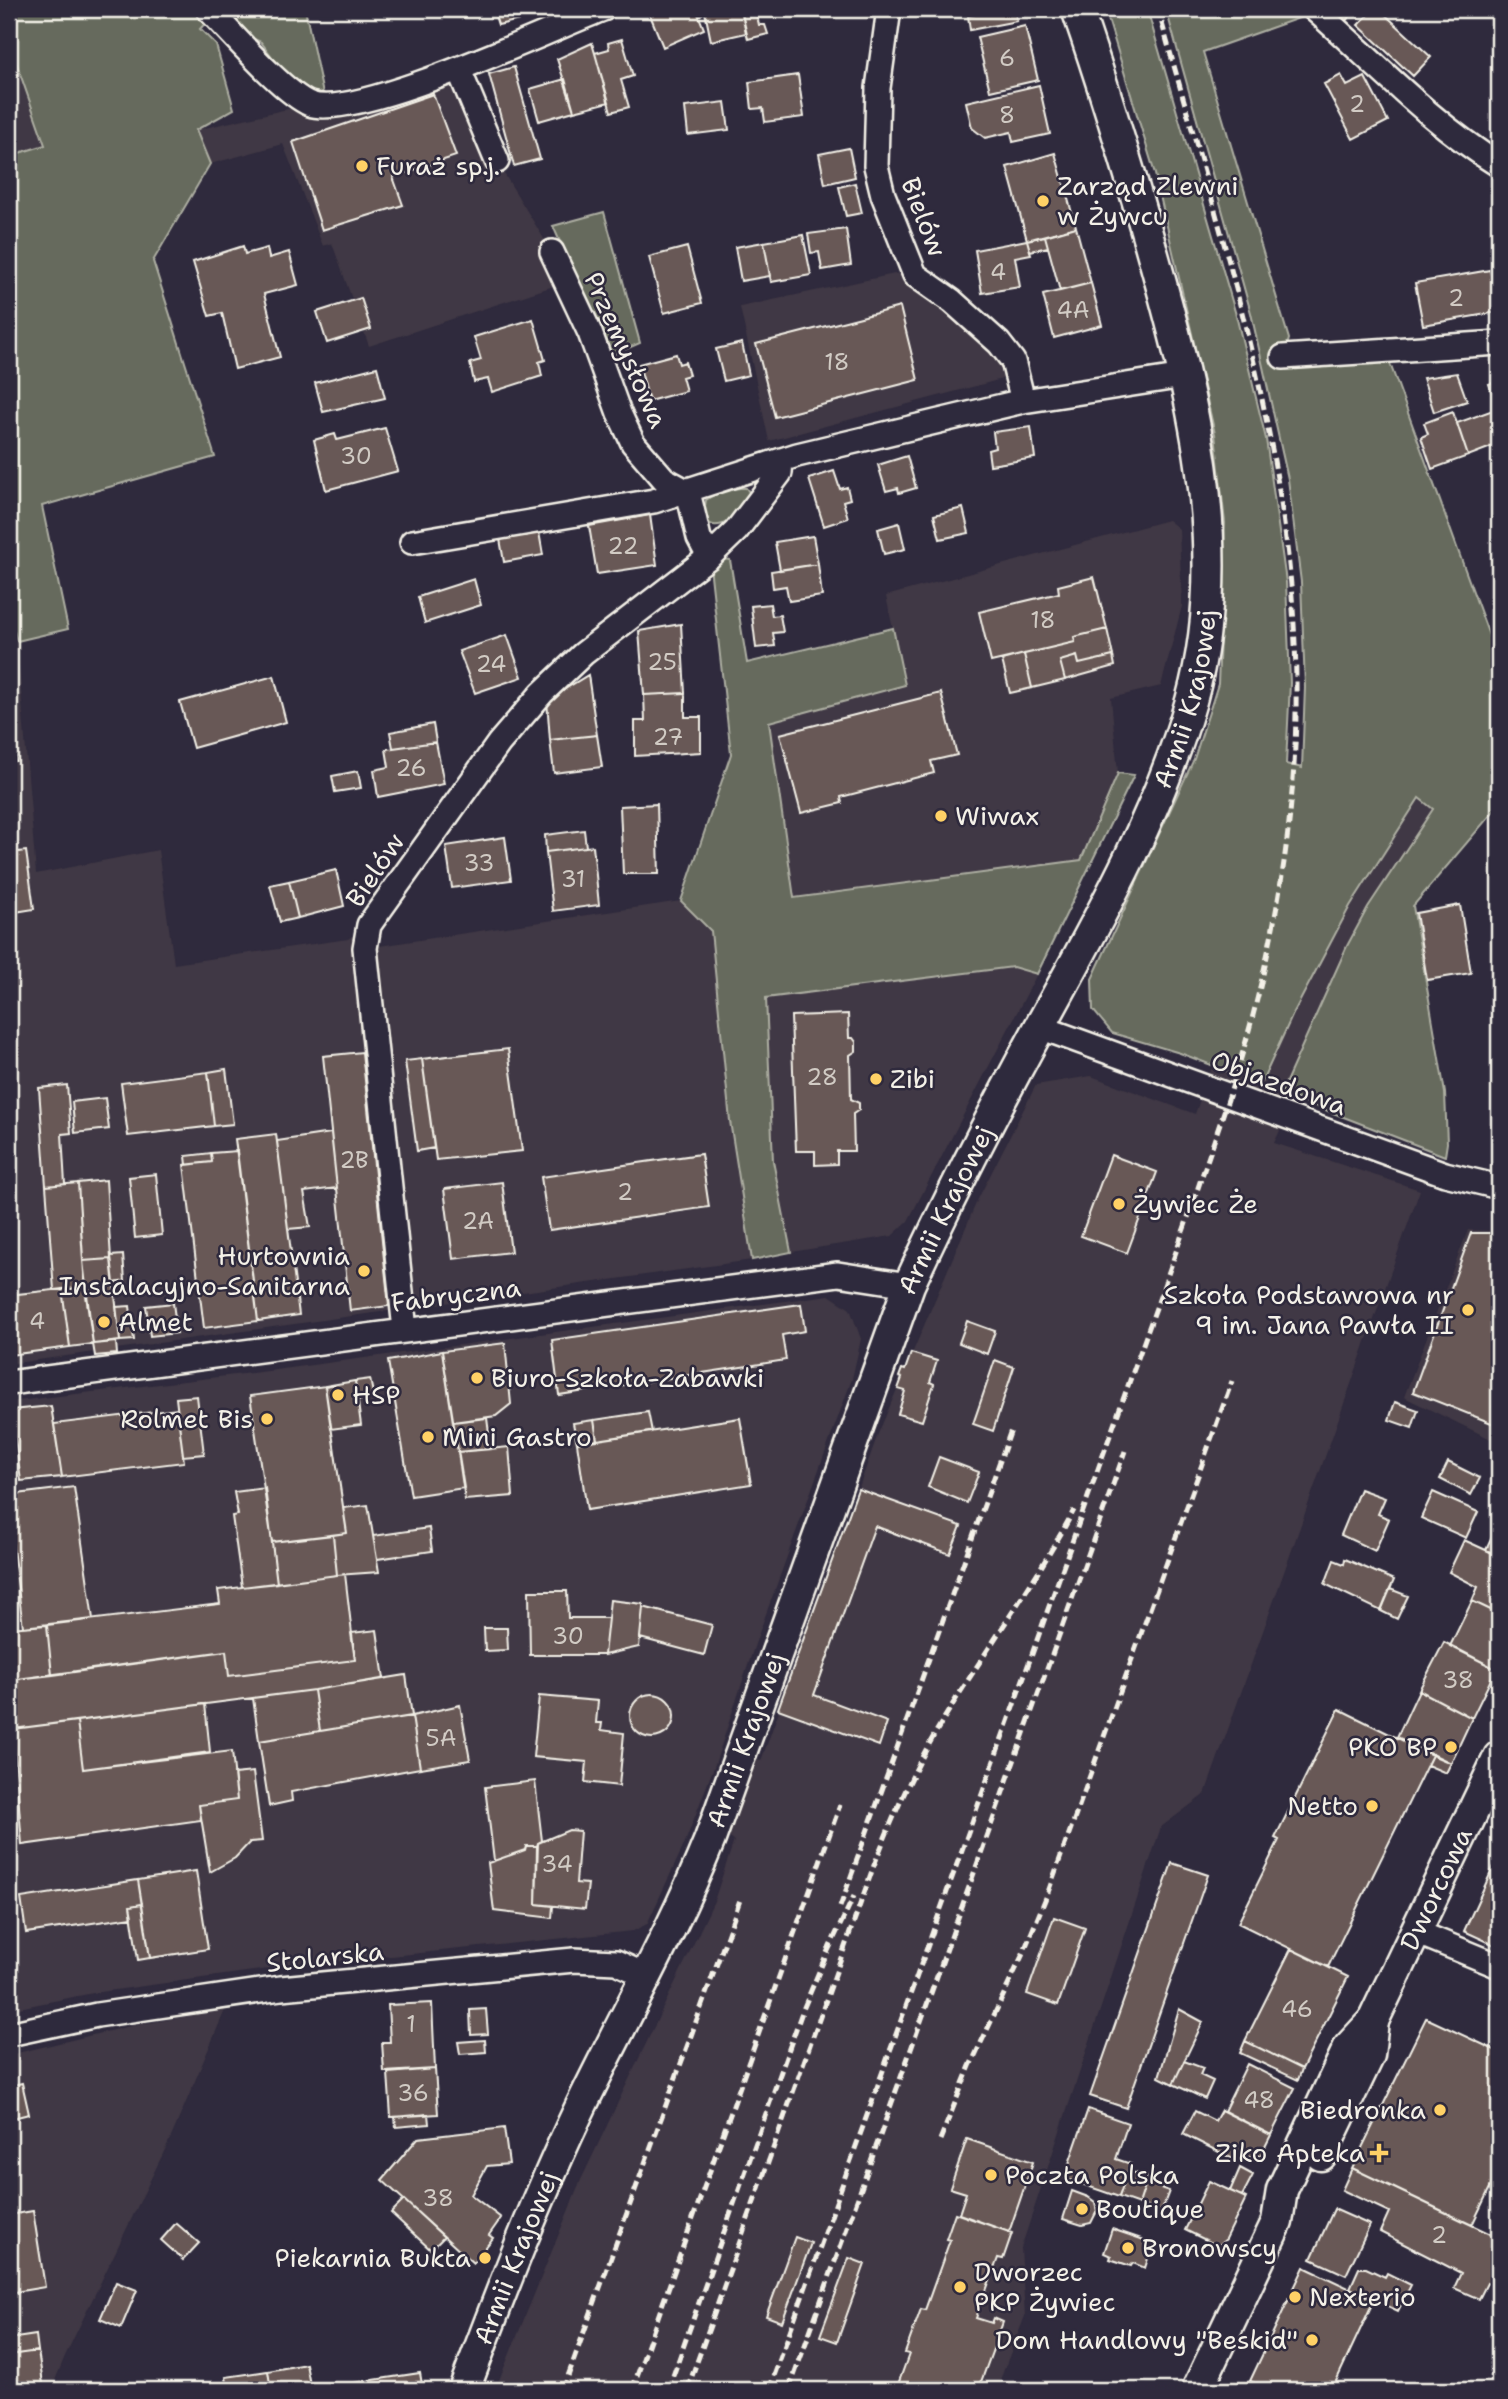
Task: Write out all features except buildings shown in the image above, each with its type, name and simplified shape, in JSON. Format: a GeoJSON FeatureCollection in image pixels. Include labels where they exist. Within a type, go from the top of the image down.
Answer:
{"type":"FeatureCollection","features":[{"type":"Feature","properties":{"kind":"street"},"geometry":{"type":"LineString","coordinates":[[208,9],[283,85],[310,104],[326,106],[352,103],[459,70],[603,9]]}},
{"type":"Feature","properties":{"kind":"street","name":"Bielów"},"geometry":{"type":"LineString","coordinates":[[889,9],[878,88],[876,166],[883,195],[915,275],[952,301],[999,343],[1013,361],[1023,401]]}},
{"type":"Feature","properties":{"kind":"street","name":"Armii Krajowej"},"geometry":{"type":"LineString","coordinates":[[464,2390],[509,2271],[557,2158],[687,1896],[710,1839],[909,1285],[955,1189],[1118,883],[1161,787],[1191,699],[1202,650],[1206,612],[1209,542],[1206,494],[1184,376],[1164,295],[1110,107],[1077,9]]}},
{"type":"Feature","properties":{"kind":"street"},"geometry":{"type":"LineString","coordinates":[[1314,9],[1396,85],[1474,149],[1499,165]]}},
{"type":"Feature","properties":{"kind":"street"},"geometry":{"type":"LineString","coordinates":[[459,70],[497,162]]}},
{"type":"Feature","properties":{"kind":"street","name":"Przemysłowa"},"geometry":{"type":"LineString","coordinates":[[552,252],[590,333],[632,443],[664,480],[688,492]]}},
{"type":"Feature","properties":{"kind":"street"},"geometry":{"type":"LineString","coordinates":[[1283,357],[1499,343]]}},
{"type":"Feature","properties":{"kind":"street"},"geometry":{"type":"LineString","coordinates":[[412,542],[654,501],[797,455],[1023,401],[1184,376]]}},
{"type":"Feature","properties":{"kind":"street","name":"Bielów"},"geometry":{"type":"LineString","coordinates":[[405,1330],[365,948],[369,925],[499,743],[542,692],[583,654],[709,557],[736,531],[780,473],[781,461]]}},
{"type":"Feature","properties":{"kind":"street"},"geometry":{"type":"LineString","coordinates":[[688,492],[699,538],[709,557]]}},
{"type":"Feature","properties":{"kind":"street","name":"Objazdowa"},"geometry":{"type":"LineString","coordinates":[[1040,1027],[1445,1174],[1499,1188]]}},
{"type":"Feature","properties":{"kind":"street","name":"Fabryczna"},"geometry":{"type":"LineString","coordinates":[[9,1383],[838,1273],[909,1285]]}},
{"type":"Feature","properties":{"kind":"street","name":"Dworcowa"},"geometry":{"type":"LineString","coordinates":[[1197,2390],[1277,2222],[1282,2190],[1349,2047],[1373,2021],[1499,1757]]}},
{"type":"Feature","properties":{"kind":"street"},"geometry":{"type":"LineString","coordinates":[[1416,1932],[1499,1966]]}},
{"type":"Feature","properties":{"kind":"street","name":"Stolarska"},"geometry":{"type":"LineString","coordinates":[[9,2034],[97,2015],[281,1988],[574,1960],[616,1962],[648,1976]]}},
{"type":"Feature","properties":{"kind":"shaded area"},"geometry":{"type":"Polygon","coordinates":[[[9,42],[45,145],[9,156],[9,42]]]}},
{"type":"Feature","properties":{"kind":"shaded area"},"geometry":{"type":"Polygon","coordinates":[[[459,70],[497,162],[552,252],[566,282],[369,346],[332,243],[323,246],[283,144],[210,164],[196,130],[459,70]]]}},
{"type":"Feature","properties":{"kind":"shaded area"},"geometry":{"type":"Polygon","coordinates":[[[904,272],[915,275],[1017,375],[769,441],[740,307],[904,272]]]}},
{"type":"Feature","properties":{"kind":"shaded area"},"geometry":{"type":"Polygon","coordinates":[[[1168,520],[1179,529],[1182,606],[1161,686],[1111,698],[1118,773],[1081,860],[794,898],[768,722],[905,685],[886,596],[1168,520]]]}},
{"type":"Feature","properties":{"kind":"shaded area"},"geometry":{"type":"Polygon","coordinates":[[[9,614],[17,641],[36,874],[158,850],[174,964],[348,939],[369,925],[366,948],[681,901],[711,931],[730,1121],[752,1260],[9,1364],[9,614]]]}},
{"type":"Feature","properties":{"kind":"shaded area"},"geometry":{"type":"Polygon","coordinates":[[[1260,764],[1425,793],[1464,819],[1296,1097],[1274,1143],[1420,1190],[1205,1794],[1161,1827],[1021,2248],[1025,2316],[996,2390],[495,2390],[581,2180],[714,1901],[734,1841],[728,1837],[757,1760],[761,1761],[878,1434],[977,1201],[1036,1085],[1091,1076],[1195,1114],[1220,1044],[1260,764]]]}},
{"type":"Feature","properties":{"kind":"shaded area","name":"Zibi"},"geometry":{"type":"Polygon","coordinates":[[[1014,967],[1037,974],[908,1221],[892,1236],[791,1252],[773,1161],[766,997],[1014,967]]]}},
{"type":"Feature","properties":{"kind":"shaded area","name":"Szkoła Podstawowa nr 9 im. Jana Pawła II"},"geometry":{"type":"Polygon","coordinates":[[[1468,1230],[1499,1231],[1499,1443],[1404,1397],[1468,1230]]]}},
{"type":"Feature","properties":{"kind":"shaded area"},"geometry":{"type":"Polygon","coordinates":[[[829,1295],[850,1309],[861,1339],[852,1379],[755,1644],[715,1764],[684,1845],[647,1924],[633,1931],[275,1968],[93,1993],[9,2010],[9,1402],[268,1371],[829,1295]]]}},
{"type":"Feature","properties":{"kind":"shaded area"},"geometry":{"type":"Polygon","coordinates":[[[225,2010],[172,2135],[51,2390],[9,2390],[9,2055],[130,2026],[225,2010]]]}},
{"type":"Feature","properties":{"kind":"green space"},"geometry":{"type":"Polygon","coordinates":[[[9,9],[305,9],[323,94],[296,89],[261,42],[209,19],[200,29],[216,45],[234,109],[196,130],[210,164],[153,261],[215,457],[42,506],[68,629],[17,641],[9,614],[9,156],[45,145],[9,42],[9,9]]]}},
{"type":"Feature","properties":{"kind":"green space"},"geometry":{"type":"Polygon","coordinates":[[[1105,9],[1147,9],[1236,315],[1266,439],[1286,582],[1290,683],[1286,764],[1302,768],[1305,687],[1301,582],[1288,479],[1251,313],[1166,9],[1297,9],[1305,16],[1203,52],[1289,339],[1280,369],[1388,358],[1499,663],[1499,805],[1413,906],[1445,1093],[1445,1156],[1281,1093],[1347,946],[1368,907],[1433,809],[1419,798],[1350,906],[1293,1014],[1261,1084],[1180,1053],[1112,1033],[1093,1010],[1092,979],[1194,759],[1218,684],[1225,523],[1215,434],[1155,174],[1105,9]]]}},
{"type":"Feature","properties":{"kind":"green space"},"geometry":{"type":"Polygon","coordinates":[[[604,212],[640,343],[610,356],[553,226],[604,212]]]}},
{"type":"Feature","properties":{"kind":"green space"},"geometry":{"type":"Polygon","coordinates":[[[746,488],[749,492],[746,503],[739,512],[722,524],[714,525],[708,522],[705,514],[706,500],[720,491],[746,488]]]}},
{"type":"Feature","properties":{"kind":"green space"},"geometry":{"type":"Polygon","coordinates":[[[709,557],[730,560],[747,663],[893,628],[905,685],[769,722],[794,898],[1081,860],[1118,773],[1134,775],[1037,974],[1013,967],[766,998],[773,1161],[791,1252],[752,1260],[730,1121],[711,931],[681,901],[731,754],[709,557]]]}},
{"type":"Feature","properties":{"kind":"railway"},"geometry":{"type":"LineString","coordinates":[[769,2390],[1219,1126],[1256,1003],[1284,865],[1294,772],[1296,679],[1292,593],[1282,508],[1249,340],[1158,9]]}},
{"type":"Feature","properties":{"kind":"railway"},"geometry":{"type":"LineString","coordinates":[[940,2140],[970,2066],[1022,1956],[1047,1895],[1232,1381]]}},
{"type":"Feature","properties":{"kind":"railway"},"geometry":{"type":"LineString","coordinates":[[840,1907],[1011,1430]]}},
{"type":"Feature","properties":{"kind":"railway"},"geometry":{"type":"LineString","coordinates":[[789,2390],[1125,1451]]}},
{"type":"Feature","properties":{"kind":"railway"},"geometry":{"type":"LineString","coordinates":[[687,2390],[873,1868],[894,1816],[936,1732],[1074,1510]]}},
{"type":"Feature","properties":{"kind":"railway"},"geometry":{"type":"LineString","coordinates":[[632,2390],[840,1805]]}},
{"type":"Feature","properties":{"kind":"railway"},"geometry":{"type":"LineString","coordinates":[[668,2390],[802,2012],[854,1896]]}},
{"type":"Feature","properties":{"kind":"railway"},"geometry":{"type":"LineString","coordinates":[[563,2390],[740,1900]]}},
{"type":"Feature","properties":{"kind":"place","name":"Furaż sp.j."},"geometry":{"type":"Point","coordinates":[362,166]}},
{"type":"Feature","properties":{"kind":"place","name":"Zarząd Zlewni w Żywcu"},"geometry":{"type":"Point","coordinates":[1043,201]}},
{"type":"Feature","properties":{"kind":"place","name":"Wiwax"},"geometry":{"type":"Point","coordinates":[941,816]}},
{"type":"Feature","properties":{"kind":"place","name":"Zibi"},"geometry":{"type":"Point","coordinates":[876,1079]}},
{"type":"Feature","properties":{"kind":"place","name":"Żywiec Że"},"geometry":{"type":"Point","coordinates":[1119,1204]}},
{"type":"Feature","properties":{"kind":"place","name":"Hurtownia Instalacyjno-Sanitarna"},"geometry":{"type":"Point","coordinates":[364,1271]}},
{"type":"Feature","properties":{"kind":"place","name":"Szkoła Podstawowa nr 9 im. Jana Pawła II"},"geometry":{"type":"Point","coordinates":[1468,1310]}},
{"type":"Feature","properties":{"kind":"place","name":"Almet"},"geometry":{"type":"Point","coordinates":[104,1322]}},
{"type":"Feature","properties":{"kind":"place","name":"Biuro-Szkoła-Zabawki"},"geometry":{"type":"Point","coordinates":[477,1378]}},
{"type":"Feature","properties":{"kind":"place","name":"HSP"},"geometry":{"type":"Point","coordinates":[338,1395]}},
{"type":"Feature","properties":{"kind":"place","name":"Rolmet Bis"},"geometry":{"type":"Point","coordinates":[267,1419]}},
{"type":"Feature","properties":{"kind":"place","name":"Mini Gastro"},"geometry":{"type":"Point","coordinates":[428,1437]}},
{"type":"Feature","properties":{"kind":"place","name":"PKO BP"},"geometry":{"type":"Point","coordinates":[1451,1747]}},
{"type":"Feature","properties":{"kind":"place","name":"Netto"},"geometry":{"type":"Point","coordinates":[1372,1806]}},
{"type":"Feature","properties":{"kind":"place","name":"Biedronka"},"geometry":{"type":"Point","coordinates":[1440,2110]}},
{"type":"Feature","properties":{"kind":"place","name":"Ziko Apteka"},"geometry":{"type":"Point","coordinates":[1379,2153]}},
{"type":"Feature","properties":{"kind":"place","name":"Poczta Polska"},"geometry":{"type":"Point","coordinates":[991,2175]}},
{"type":"Feature","properties":{"kind":"place","name":"Boutique"},"geometry":{"type":"Point","coordinates":[1082,2209]}},
{"type":"Feature","properties":{"kind":"place","name":"Bronowscy"},"geometry":{"type":"Point","coordinates":[1128,2248]}},
{"type":"Feature","properties":{"kind":"place","name":"Piekarnia Bukta"},"geometry":{"type":"Point","coordinates":[485,2258]}},
{"type":"Feature","properties":{"kind":"place","name":"Dworzec PKP Żywiec"},"geometry":{"type":"Point","coordinates":[960,2287]}},
{"type":"Feature","properties":{"kind":"place","name":"Nexterio"},"geometry":{"type":"Point","coordinates":[1295,2297]}},
{"type":"Feature","properties":{"kind":"place","name":"Dom Handlowy \"Beskid\""},"geometry":{"type":"Point","coordinates":[1312,2340]}}]}
